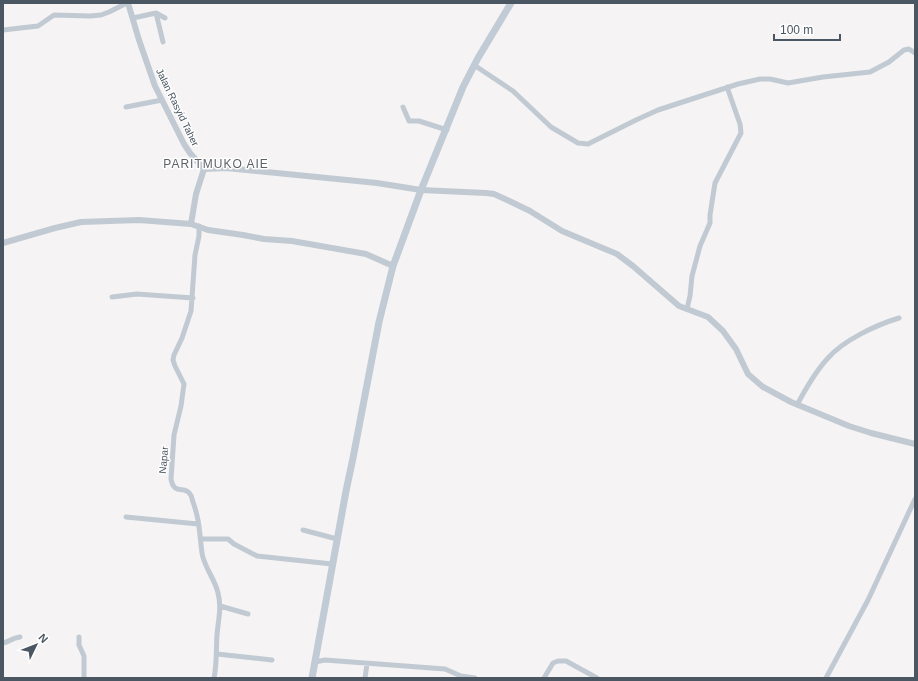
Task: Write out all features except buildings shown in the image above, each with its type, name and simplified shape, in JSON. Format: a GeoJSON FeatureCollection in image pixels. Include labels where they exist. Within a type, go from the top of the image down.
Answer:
{"type":"FeatureCollection","features":[{"type":"Feature","properties":{"kind":"main road"},"geometry":{"type":"LineString","coordinates":[[312,678],[332,564],[378,330],[393,266],[421,190],[447,130],[463,87],[474,65],[511,3]]}},
{"type":"Feature","properties":{"kind":"street","name":"Jalan Rasyid Taher"},"geometry":{"type":"LineString","coordinates":[[127,3],[148,68],[162,100],[184,144],[204,170]]}},
{"type":"Feature","properties":{"kind":"street"},"geometry":{"type":"LineString","coordinates":[[3,30],[38,26],[54,15],[101,15],[127,3]]}},
{"type":"Feature","properties":{"kind":"street"},"geometry":{"type":"LineString","coordinates":[[133,18],[156,13],[165,18]]}},
{"type":"Feature","properties":{"kind":"street"},"geometry":{"type":"LineString","coordinates":[[156,13],[163,42]]}},
{"type":"Feature","properties":{"kind":"street"},"geometry":{"type":"LineString","coordinates":[[474,65],[513,91],[551,127],[582,144],[595,141],[658,110],[727,87],[760,79],[770,79],[788,83],[823,77],[866,73],[874,71],[889,62],[904,50],[909,49],[915,53]]}},
{"type":"Feature","properties":{"kind":"street"},"geometry":{"type":"LineString","coordinates":[[687,310],[692,276],[700,246],[710,223],[715,183],[741,133],[740,124],[727,87]]}},
{"type":"Feature","properties":{"kind":"street"},"geometry":{"type":"LineString","coordinates":[[126,107],[162,100]]}},
{"type":"Feature","properties":{"kind":"street"},"geometry":{"type":"LineString","coordinates":[[403,107],[409,121],[419,121],[447,130]]}},
{"type":"Feature","properties":{"kind":"street"},"geometry":{"type":"LineString","coordinates":[[191,224],[196,194],[204,170],[226,168],[376,183],[421,190],[494,194],[530,212],[562,231],[617,254],[633,266],[670,299],[687,310],[708,317],[723,331],[736,349],[752,379],[774,394],[797,405],[871,434],[915,444]]}},
{"type":"Feature","properties":{"kind":"street"},"geometry":{"type":"LineString","coordinates":[[3,244],[48,230],[81,222],[139,220],[191,224],[208,230],[264,239],[292,241],[366,254],[393,266]]}},
{"type":"Feature","properties":{"kind":"street","name":"Napar"},"geometry":{"type":"LineString","coordinates":[[199,226],[199,236],[195,255],[191,311],[173,360],[184,384],[181,406],[174,435],[171,479],[174,488],[186,491],[190,494],[196,510],[202,555],[218,591],[220,606],[214,678]]}},
{"type":"Feature","properties":{"kind":"street"},"geometry":{"type":"LineString","coordinates":[[112,297],[138,294],[193,298]]}},
{"type":"Feature","properties":{"kind":"street"},"geometry":{"type":"LineString","coordinates":[[797,405],[812,378],[835,351],[874,327],[899,318]]}},
{"type":"Feature","properties":{"kind":"street"},"geometry":{"type":"LineString","coordinates":[[826,678],[868,600],[915,499]]}},
{"type":"Feature","properties":{"kind":"street"},"geometry":{"type":"LineString","coordinates":[[126,517],[198,524]]}},
{"type":"Feature","properties":{"kind":"street"},"geometry":{"type":"LineString","coordinates":[[303,530],[337,539]]}},
{"type":"Feature","properties":{"kind":"street"},"geometry":{"type":"LineString","coordinates":[[201,539],[228,539],[234,544],[257,556],[332,564]]}},
{"type":"Feature","properties":{"kind":"street"},"geometry":{"type":"LineString","coordinates":[[220,606],[248,614]]}},
{"type":"Feature","properties":{"kind":"street"},"geometry":{"type":"LineString","coordinates":[[3,643],[20,637]]}},
{"type":"Feature","properties":{"kind":"street"},"geometry":{"type":"LineString","coordinates":[[79,637],[79,645],[84,656],[84,678]]}},
{"type":"Feature","properties":{"kind":"street"},"geometry":{"type":"LineString","coordinates":[[217,654],[272,660]]}},
{"type":"Feature","properties":{"kind":"street"},"geometry":{"type":"LineString","coordinates":[[315,662],[325,660],[445,669],[461,677],[475,678]]}},
{"type":"Feature","properties":{"kind":"street"},"geometry":{"type":"LineString","coordinates":[[544,678],[552,663],[560,660],[566,661],[597,678]]}},
{"type":"Feature","properties":{"kind":"street"},"geometry":{"type":"LineString","coordinates":[[365,678],[367,664]]}},
{"type":"Feature","properties":{"kind":"district","name":"PARITMUKO AIE"},"geometry":{"type":"Point","coordinates":[216,164]}}]}
